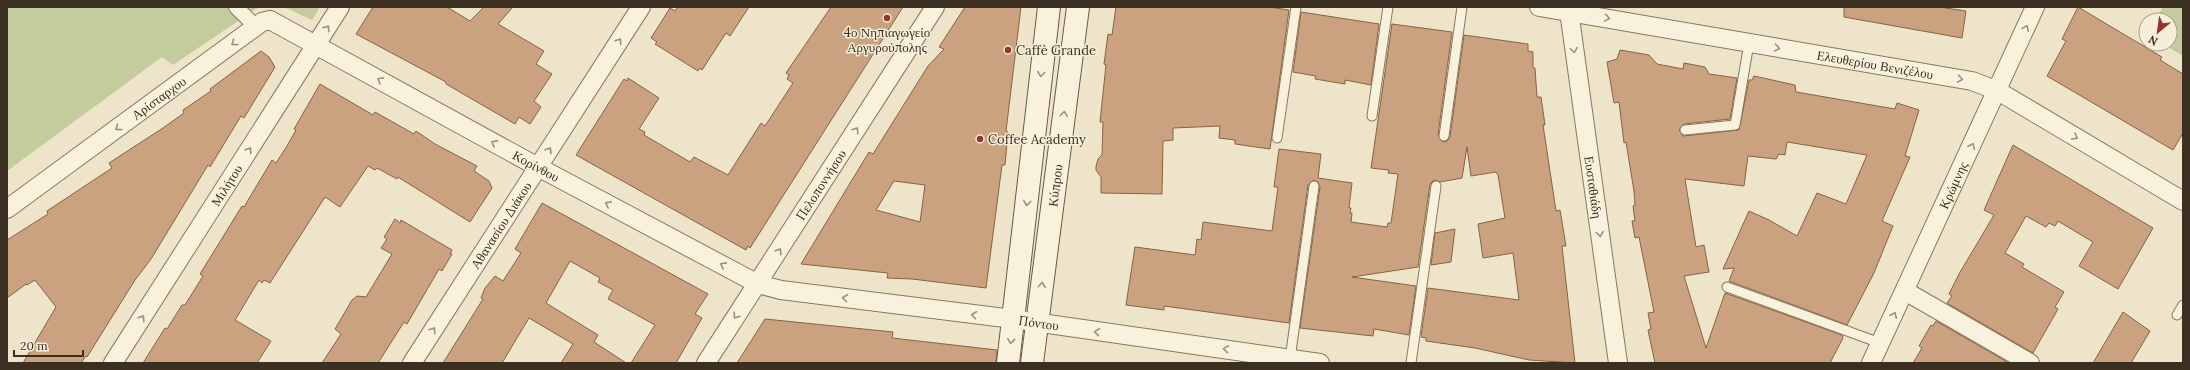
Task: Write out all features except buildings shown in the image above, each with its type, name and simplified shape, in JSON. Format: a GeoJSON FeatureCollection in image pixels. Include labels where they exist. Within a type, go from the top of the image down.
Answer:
{"type":"FeatureCollection","features":[{"type":"Feature","properties":{"kind":"main road","name":"Κύπρου"},"geometry":{"type":"LineString","coordinates":[[1008,363],[1049,7]]}},
{"type":"Feature","properties":{"kind":"main road","name":"Κύπρου"},"geometry":{"type":"LineString","coordinates":[[1032,363],[1078,7]]}},
{"type":"Feature","properties":{"kind":"street"},"geometry":{"type":"LineString","coordinates":[[236,7],[256,27]]}},
{"type":"Feature","properties":{"kind":"street","name":"Μιλήτου"},"geometry":{"type":"LineString","coordinates":[[113,363],[340,7]]}},
{"type":"Feature","properties":{"kind":"street","name":"Αθανασίου Διάκου"},"geometry":{"type":"LineString","coordinates":[[412,363],[641,7]]}},
{"type":"Feature","properties":{"kind":"street","name":"Πελοποννήσου"},"geometry":{"type":"LineString","coordinates":[[706,363],[935,7]]}},
{"type":"Feature","properties":{"kind":"street","name":"Ελευθερίου Βενιζέλου"},"geometry":{"type":"LineString","coordinates":[[1539,7],[1569,9],[1749,43],[1972,81],[1998,91],[2183,201]]}},
{"type":"Feature","properties":{"kind":"street","name":"Κρώμνης"},"geometry":{"type":"LineString","coordinates":[[1871,363],[1998,91],[2035,7]]}},
{"type":"Feature","properties":{"kind":"street","name":"Ευσταθιάδη"},"geometry":{"type":"LineString","coordinates":[[1569,9],[1618,363]]}},
{"type":"Feature","properties":{"kind":"street","name":"Αρίσταρχου"},"geometry":{"type":"LineString","coordinates":[[7,209],[256,27],[270,20],[316,45]]}},
{"type":"Feature","properties":{"kind":"street","name":"Κορίνθου"},"geometry":{"type":"LineString","coordinates":[[316,45],[538,167],[758,284]]}},
{"type":"Feature","properties":{"kind":"street","name":"Πόντου"},"geometry":{"type":"LineString","coordinates":[[758,284],[781,290],[1037,323],[1246,357],[1290,358],[1320,363]]}},
{"type":"Feature","properties":{"kind":"street"},"geometry":{"type":"LineString","coordinates":[[1905,291],[2030,363]]}},
{"type":"Feature","properties":{"kind":"lane"},"geometry":{"type":"LineString","coordinates":[[1277,138],[1296,7]]}},
{"type":"Feature","properties":{"kind":"lane"},"geometry":{"type":"LineString","coordinates":[[1372,116],[1388,7]]}},
{"type":"Feature","properties":{"kind":"lane"},"geometry":{"type":"LineString","coordinates":[[1444,136],[1462,7]]}},
{"type":"Feature","properties":{"kind":"lane"},"geometry":{"type":"LineString","coordinates":[[1684,130],[1735,125],[1749,43]]}},
{"type":"Feature","properties":{"kind":"lane"},"geometry":{"type":"LineString","coordinates":[[1290,358],[1314,186]]}},
{"type":"Feature","properties":{"kind":"lane"},"geometry":{"type":"LineString","coordinates":[[1411,363],[1436,186]]}},
{"type":"Feature","properties":{"kind":"lane"},"geometry":{"type":"LineString","coordinates":[[1727,287],[1880,343]]}},
{"type":"Feature","properties":{"kind":"lane"},"geometry":{"type":"LineString","coordinates":[[2177,315],[2183,305]]}},
{"type":"Feature","properties":{"kind":"green space"},"geometry":{"type":"Polygon","coordinates":[[[7,7],[259,7],[173,65],[162,57],[7,171],[7,7]]]}},
{"type":"Feature","properties":{"kind":"green space"},"geometry":{"type":"Polygon","coordinates":[[[284,7],[320,7],[312,20],[284,7]]]}},
{"type":"Feature","properties":{"kind":"green space"},"geometry":{"type":"Polygon","coordinates":[[[2163,7],[2183,7],[2183,56],[2176,52],[2178,52],[2178,12],[2160,12],[2163,7]]]}},
{"type":"Feature","properties":{"kind":"place","name":"4ο Νηπιαγωγείο Αργυρούπολης"},"geometry":{"type":"Point","coordinates":[887,18]}},
{"type":"Feature","properties":{"kind":"place","name":"Caffè Grande"},"geometry":{"type":"Point","coordinates":[1008,50]}},
{"type":"Feature","properties":{"kind":"place","name":"Coffee Academy"},"geometry":{"type":"Point","coordinates":[980,139]}}]}
